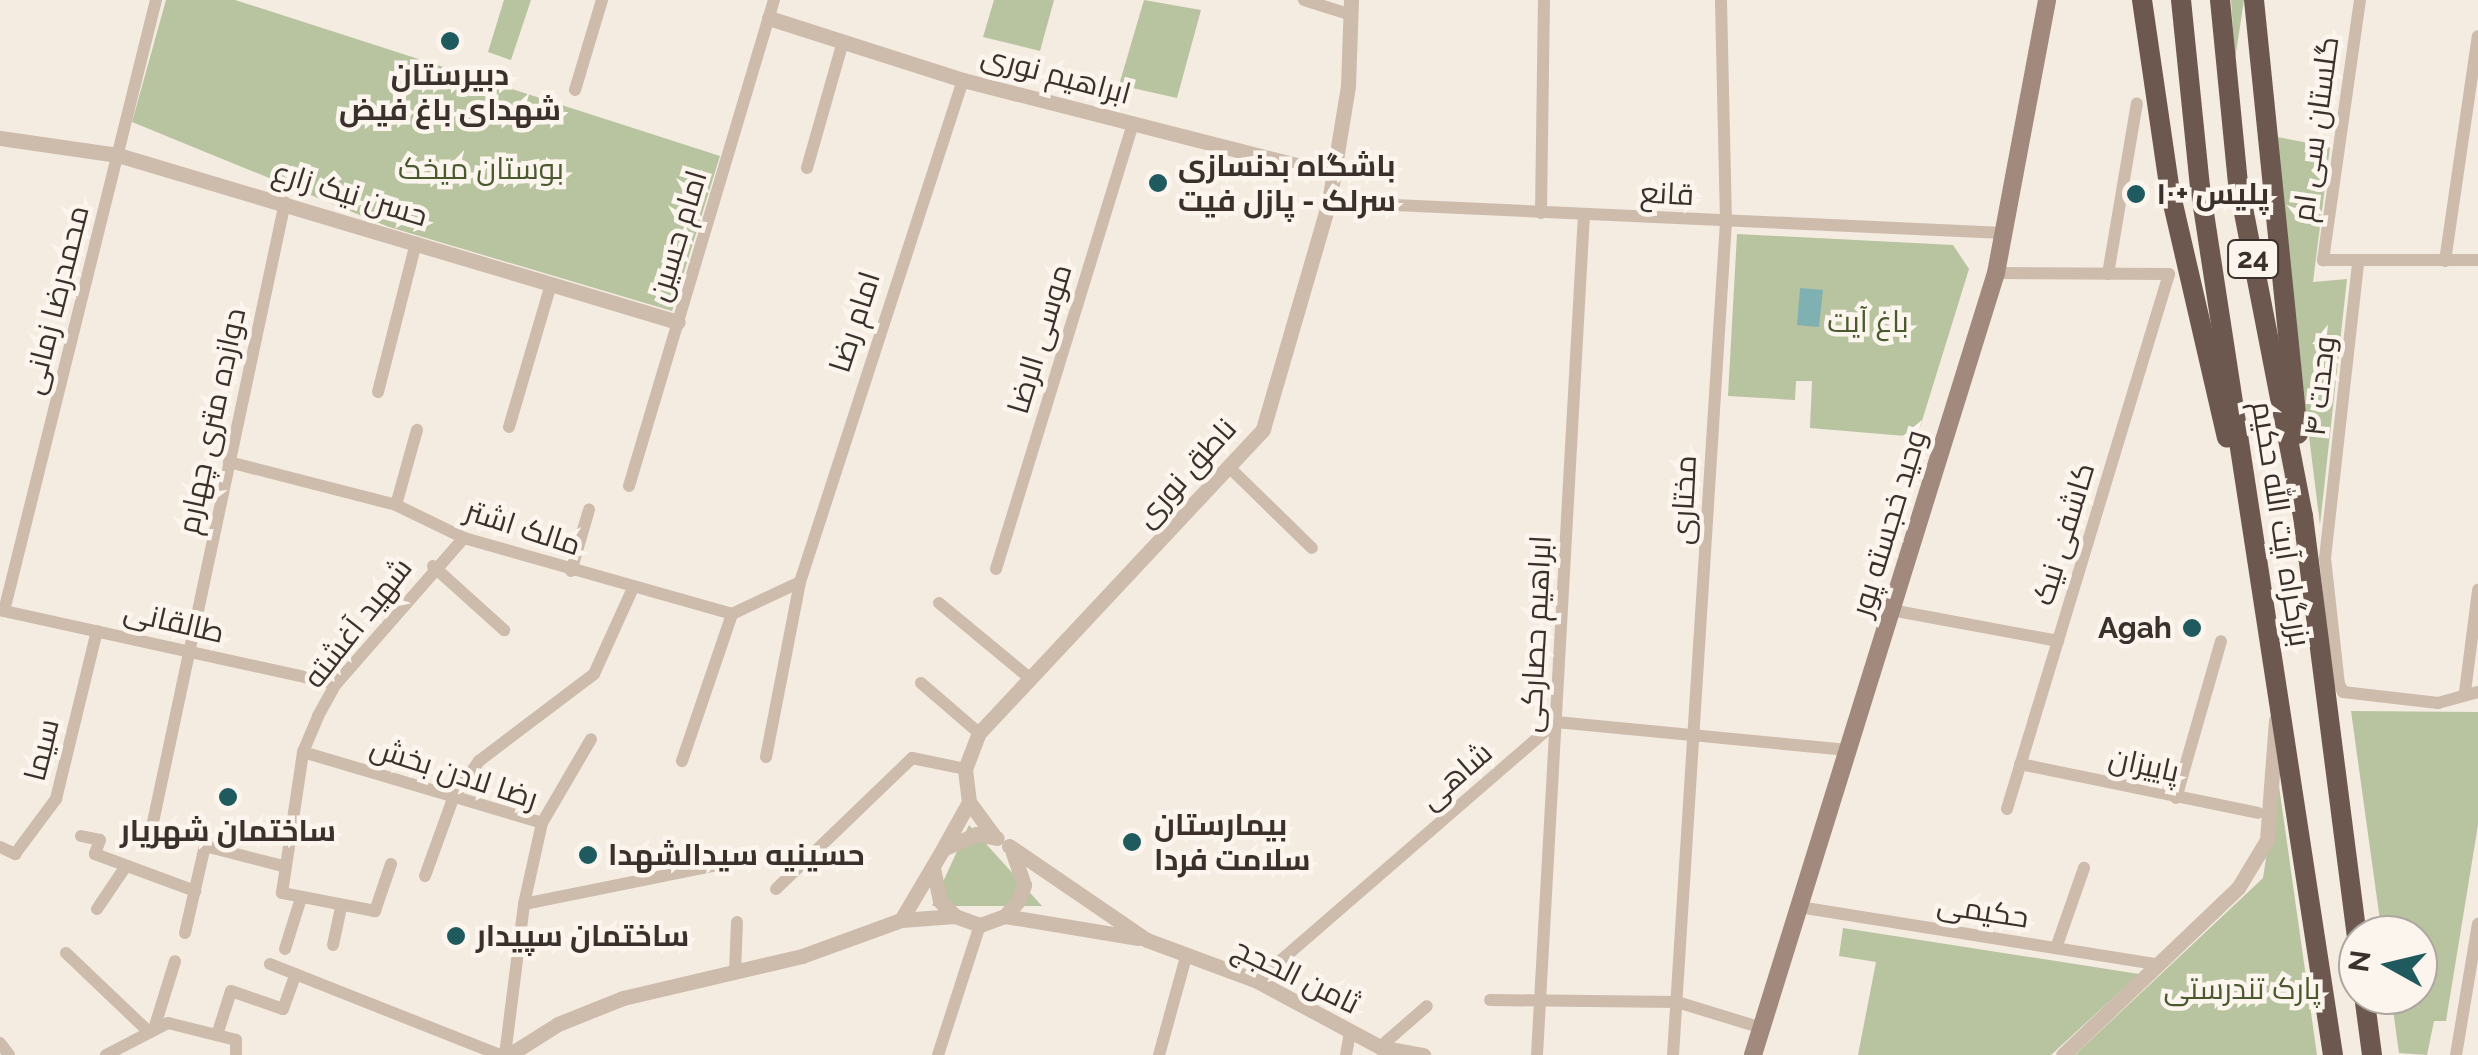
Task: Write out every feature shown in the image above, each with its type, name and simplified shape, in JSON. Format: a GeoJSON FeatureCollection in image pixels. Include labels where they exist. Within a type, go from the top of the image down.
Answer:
{"type":"FeatureCollection","features":[{"type":"Feature","properties":{"kind":"highway","name":"بزرگراه آیت الله حکیم"},"geometry":{"type":"LineString","coordinates":[[2181,0],[2200,188],[2333,1055]]}},
{"type":"Feature","properties":{"kind":"highway","name":"بزرگراه آیت الله حکیم"},"geometry":{"type":"LineString","coordinates":[[2220,0],[2238,182],[2303,516],[2354,915]]}},
{"type":"Feature","properties":{"kind":"highway"},"geometry":{"type":"LineString","coordinates":[[2254,0],[2303,516]]}},
{"type":"Feature","properties":{"kind":"highway"},"geometry":{"type":"LineString","coordinates":[[2141,3],[2178,229],[2211,382],[2248,506]]}},
{"type":"Feature","properties":{"kind":"highway"},"geometry":{"type":"LineString","coordinates":[[2367,1015],[2373,1050]]}},
{"type":"Feature","properties":{"kind":"main road","name":"وحید خجسته پور"},"geometry":{"type":"LineString","coordinates":[[1753,1055],[1996,273],[2047,0]]}},
{"type":"Feature","properties":{"kind":"street","name":"محمدرضا زمانی"},"geometry":{"type":"LineString","coordinates":[[2,611],[156,0]]}},
{"type":"Feature","properties":{"kind":"street"},"geometry":{"type":"LineString","coordinates":[[575,90],[602,0]]}},
{"type":"Feature","properties":{"kind":"street","name":"امام حسین"},"geometry":{"type":"LineString","coordinates":[[628,486],[774,0]]}},
{"type":"Feature","properties":{"kind":"street"},"geometry":{"type":"LineString","coordinates":[[1304,0],[1352,7]]}},
{"type":"Feature","properties":{"kind":"street"},"geometry":{"type":"LineString","coordinates":[[1541,213],[1544,0]]}},
{"type":"Feature","properties":{"kind":"street","name":"مختاری"},"geometry":{"type":"LineString","coordinates":[[1672,1055],[1696,734],[1726,222],[1721,0]]}},
{"type":"Feature","properties":{"kind":"street","name":"گلستان سی ام"},"geometry":{"type":"LineString","coordinates":[[2358,264],[2325,265],[2360,0]]}},
{"type":"Feature","properties":{"kind":"street","name":"ناطق نوری"},"geometry":{"type":"LineString","coordinates":[[964,769],[979,733],[1231,469],[1263,429],[1285,370],[1330,202],[1348,86],[1352,7]]}},
{"type":"Feature","properties":{"kind":"street","name":"ابراهیم نوری"},"geometry":{"type":"LineString","coordinates":[[768,18],[963,80],[1332,174]]}},
{"type":"Feature","properties":{"kind":"street"},"geometry":{"type":"LineString","coordinates":[[2445,261],[2478,36]]}},
{"type":"Feature","properties":{"kind":"street"},"geometry":{"type":"LineString","coordinates":[[806,168],[843,42]]}},
{"type":"Feature","properties":{"kind":"street","name":"امام رضا"},"geometry":{"type":"LineString","coordinates":[[766,756],[800,582],[963,80]]}},
{"type":"Feature","properties":{"kind":"street"},"geometry":{"type":"LineString","coordinates":[[1996,273],[2108,274],[2138,103]]}},
{"type":"Feature","properties":{"kind":"street","name":"موسی الرضا"},"geometry":{"type":"LineString","coordinates":[[996,569],[1132,124]]}},
{"type":"Feature","properties":{"kind":"street","name":"حسن نیک زارع"},"geometry":{"type":"LineString","coordinates":[[0,138],[118,155],[678,322]]}},
{"type":"Feature","properties":{"kind":"street","name":"دوازده متری چهارم"},"geometry":{"type":"LineString","coordinates":[[150,841],[286,202]]}},
{"type":"Feature","properties":{"kind":"street","name":"قانع"},"geometry":{"type":"LineString","coordinates":[[1330,202],[2003,233]]}},
{"type":"Feature","properties":{"kind":"street","name":"ابراهیم حصارکی"},"geometry":{"type":"LineString","coordinates":[[1537,1055],[1584,215]]}},
{"type":"Feature","properties":{"kind":"street"},"geometry":{"type":"LineString","coordinates":[[378,392],[416,243]]}},
{"type":"Feature","properties":{"kind":"street"},"geometry":{"type":"LineString","coordinates":[[2358,264],[2478,260]]}},
{"type":"Feature","properties":{"kind":"street","name":"وحدت ۴"},"geometry":{"type":"LineString","coordinates":[[2358,264],[2325,558],[2343,692],[2438,703],[2472,692]]}},
{"type":"Feature","properties":{"kind":"street","name":"کاشفی نیک"},"geometry":{"type":"LineString","coordinates":[[2007,809],[2169,274],[2108,274]]}},
{"type":"Feature","properties":{"kind":"street"},"geometry":{"type":"LineString","coordinates":[[509,427],[551,284]]}},
{"type":"Feature","properties":{"kind":"street"},"geometry":{"type":"LineString","coordinates":[[396,504],[417,430]]}},
{"type":"Feature","properties":{"kind":"street","name":"مالک اشتر"},"geometry":{"type":"LineString","coordinates":[[229,462],[396,504],[464,538],[732,614]]}},
{"type":"Feature","properties":{"kind":"street"},"geometry":{"type":"LineString","coordinates":[[1231,469],[1312,548]]}},
{"type":"Feature","properties":{"kind":"street"},"geometry":{"type":"LineString","coordinates":[[570,571],[589,510]]}},
{"type":"Feature","properties":{"kind":"street","name":"شهید آغشته"},"geometry":{"type":"LineString","coordinates":[[283,866],[303,752],[336,684],[433,566],[464,538]]}},
{"type":"Feature","properties":{"kind":"street"},"geometry":{"type":"LineString","coordinates":[[433,566],[504,630]]}},
{"type":"Feature","properties":{"kind":"street"},"geometry":{"type":"LineString","coordinates":[[682,761],[732,614],[800,582]]}},
{"type":"Feature","properties":{"kind":"street"},"geometry":{"type":"LineString","coordinates":[[425,876],[454,796],[479,761],[594,674],[633,588]]}},
{"type":"Feature","properties":{"kind":"street"},"geometry":{"type":"LineString","coordinates":[[2472,692],[2478,590]]}},
{"type":"Feature","properties":{"kind":"street"},"geometry":{"type":"LineString","coordinates":[[940,603],[1031,679]]}},
{"type":"Feature","properties":{"kind":"street"},"geometry":{"type":"LineString","coordinates":[[1891,610],[2058,641]]}},
{"type":"Feature","properties":{"kind":"street","name":"طالقانی"},"geometry":{"type":"LineString","coordinates":[[2,611],[336,684]]}},
{"type":"Feature","properties":{"kind":"street","name":"سیما"},"geometry":{"type":"LineString","coordinates":[[0,847],[15,854],[56,799],[98,630]]}},
{"type":"Feature","properties":{"kind":"street"},"geometry":{"type":"LineString","coordinates":[[2176,798],[2222,641]]}},
{"type":"Feature","properties":{"kind":"street"},"geometry":{"type":"LineString","coordinates":[[2472,692],[2478,679]]}},
{"type":"Feature","properties":{"kind":"street"},"geometry":{"type":"LineString","coordinates":[[921,683],[979,733]]}},
{"type":"Feature","properties":{"kind":"street"},"geometry":{"type":"LineString","coordinates":[[2062,1055],[2238,888],[2267,840],[2277,696]]}},
{"type":"Feature","properties":{"kind":"street"},"geometry":{"type":"LineString","coordinates":[[1556,722],[1848,750]]}},
{"type":"Feature","properties":{"kind":"street","name":"شاهی"},"geometry":{"type":"LineString","coordinates":[[1257,982],[1556,722]]}},
{"type":"Feature","properties":{"kind":"street"},"geometry":{"type":"LineString","coordinates":[[542,823],[590,740]]}},
{"type":"Feature","properties":{"kind":"street","name":"رضا لادن بخش"},"geometry":{"type":"LineString","coordinates":[[303,752],[542,823],[524,904],[504,1055]]}},
{"type":"Feature","properties":{"kind":"street"},"geometry":{"type":"LineString","coordinates":[[776,889],[912,758],[964,769],[969,802],[994,836],[1147,940]]}},
{"type":"Feature","properties":{"kind":"street","name":"پاییزان"},"geometry":{"type":"LineString","coordinates":[[2020,764],[2258,813]]}},
{"type":"Feature","properties":{"kind":"street"},"geometry":{"type":"LineString","coordinates":[[901,920],[969,802]]}},
{"type":"Feature","properties":{"kind":"street"},"geometry":{"type":"LineString","coordinates":[[81,836],[100,840],[95,854],[195,890]]}},
{"type":"Feature","properties":{"kind":"street"},"geometry":{"type":"LineString","coordinates":[[943,849],[958,838],[994,836]]}},
{"type":"Feature","properties":{"kind":"street"},"geometry":{"type":"LineString","coordinates":[[185,933],[205,846],[283,866],[282,893],[375,911],[391,864]]}},
{"type":"Feature","properties":{"kind":"street"},"geometry":{"type":"LineString","coordinates":[[1005,916],[1024,885],[1009,846]]}},
{"type":"Feature","properties":{"kind":"street"},"geometry":{"type":"LineString","coordinates":[[524,904],[738,860]]}},
{"type":"Feature","properties":{"kind":"street"},"geometry":{"type":"LineString","coordinates":[[97,909],[126,866]]}},
{"type":"Feature","properties":{"kind":"street"},"geometry":{"type":"LineString","coordinates":[[933,868],[940,901],[955,916]]}},
{"type":"Feature","properties":{"kind":"street"},"geometry":{"type":"LineString","coordinates":[[2056,948],[2084,868]]}},
{"type":"Feature","properties":{"kind":"street"},"geometry":{"type":"LineString","coordinates":[[285,949],[301,898]]}},
{"type":"Feature","properties":{"kind":"street"},"geometry":{"type":"LineString","coordinates":[[333,945],[341,907]]}},
{"type":"Feature","properties":{"kind":"street","name":"حکیمی"},"geometry":{"type":"LineString","coordinates":[[1799,907],[2160,965]]}},
{"type":"Feature","properties":{"kind":"street"},"geometry":{"type":"LineString","coordinates":[[270,964],[504,1055],[558,1024],[623,998],[735,973],[901,920],[955,916],[980,925],[1005,916],[1147,940]]}},
{"type":"Feature","properties":{"kind":"street"},"geometry":{"type":"LineString","coordinates":[[735,973],[737,922]]}},
{"type":"Feature","properties":{"kind":"street"},"geometry":{"type":"LineString","coordinates":[[2456,1055],[2478,924]]}},
{"type":"Feature","properties":{"kind":"street"},"geometry":{"type":"LineString","coordinates":[[938,1055],[980,925]]}},
{"type":"Feature","properties":{"kind":"street","name":"ثامن الحجج"},"geometry":{"type":"LineString","coordinates":[[1147,940],[1257,982],[1380,1048],[1423,1055]]}},
{"type":"Feature","properties":{"kind":"street"},"geometry":{"type":"LineString","coordinates":[[66,952],[151,1030]]}},
{"type":"Feature","properties":{"kind":"street"},"geometry":{"type":"LineString","coordinates":[[1159,1055],[1186,957]]}},
{"type":"Feature","properties":{"kind":"street"},"geometry":{"type":"LineString","coordinates":[[151,1030],[176,962]]}},
{"type":"Feature","properties":{"kind":"street"},"geometry":{"type":"LineString","coordinates":[[217,1035],[230,991],[283,1009],[296,974]]}},
{"type":"Feature","properties":{"kind":"street"},"geometry":{"type":"LineString","coordinates":[[1490,1000],[1677,1002],[1762,1028]]}},
{"type":"Feature","properties":{"kind":"street"},"geometry":{"type":"LineString","coordinates":[[1380,1048],[1428,1006]]}},
{"type":"Feature","properties":{"kind":"street"},"geometry":{"type":"LineString","coordinates":[[106,1055],[168,1023],[236,1040],[236,1055]]}},
{"type":"Feature","properties":{"kind":"street"},"geometry":{"type":"LineString","coordinates":[[1346,1055],[1350,1033]]}},
{"type":"Feature","properties":{"kind":"street"},"geometry":{"type":"LineString","coordinates":[[0,1043],[9,1055]]}},
{"type":"Feature","properties":{"kind":"green space","name":"بوستان میخک"},"geometry":{"type":"Polygon","coordinates":[[[166,0],[235,0],[720,156],[672,311],[389,227],[132,122],[166,0]]]}},
{"type":"Feature","properties":{"kind":"green space"},"geometry":{"type":"Polygon","coordinates":[[[504,0],[531,0],[511,60],[488,52],[504,0]]]}},
{"type":"Feature","properties":{"kind":"green space"},"geometry":{"type":"Polygon","coordinates":[[[994,0],[1054,0],[1040,51],[983,37],[994,0]]]}},
{"type":"Feature","properties":{"kind":"green space"},"geometry":{"type":"Polygon","coordinates":[[[1144,0],[1201,10],[1177,98],[1119,85],[1144,0]]]}},
{"type":"Feature","properties":{"kind":"green space"},"geometry":{"type":"Polygon","coordinates":[[[2231,0],[2244,0],[2235,59],[2231,0]]]}},
{"type":"Feature","properties":{"kind":"green space"},"geometry":{"type":"Polygon","coordinates":[[[2272,136],[2330,147],[2313,282],[2347,279],[2320,525],[2272,136]]]}},
{"type":"Feature","properties":{"kind":"green space","name":"باغ آیت"},"geometry":{"type":"Polygon","coordinates":[[[1737,234],[1953,245],[1969,269],[1917,437],[1810,428],[1812,381],[1796,381],[1795,400],[1728,396],[1737,234]]]}},
{"type":"Feature","properties":{"kind":"green space"},"geometry":{"type":"Polygon","coordinates":[[[2351,711],[2478,712],[2478,825],[2446,1021],[2434,1021],[2427,1055],[2399,1053],[2394,1015],[2438,1015],[2438,915],[2379,915],[2351,711]]]}},
{"type":"Feature","properties":{"kind":"green space","name":"پارک تندرستی"},"geometry":{"type":"Polygon","coordinates":[[[2278,779],[2317,1055],[2075,1055],[2263,878],[2278,779]]]}},
{"type":"Feature","properties":{"kind":"green space"},"geometry":{"type":"Polygon","coordinates":[[[969,825],[1042,906],[932,906],[969,825]]]}},
{"type":"Feature","properties":{"kind":"green space"},"geometry":{"type":"Polygon","coordinates":[[[1843,928],[2139,974],[2051,1055],[1858,1055],[1876,962],[1839,956],[1843,928]]]}},
{"type":"Feature","properties":{"kind":"water"},"geometry":{"type":"Polygon","coordinates":[[[1800,288],[1823,290],[1819,327],[1797,325],[1800,288]]]}},
{"type":"Feature","properties":{"kind":"place","name":"دبیرستان شهدای باغ فیض"},"geometry":{"type":"Point","coordinates":[450,41]}},
{"type":"Feature","properties":{"kind":"place","name":"باشگاه بدنسازی سرلک - پازل فیت"},"geometry":{"type":"Point","coordinates":[1158,183]}},
{"type":"Feature","properties":{"kind":"place","name":"پلیس +۱۰"},"geometry":{"type":"Point","coordinates":[2136,194]}},
{"type":"Feature","properties":{"kind":"place","name":"Agah"},"geometry":{"type":"Point","coordinates":[2192,628]}},
{"type":"Feature","properties":{"kind":"place","name":"ساختمان شهریار"},"geometry":{"type":"Point","coordinates":[228,797]}},
{"type":"Feature","properties":{"kind":"place","name":"بیمارستان سلامت فردا"},"geometry":{"type":"Point","coordinates":[1132,842]}},
{"type":"Feature","properties":{"kind":"place","name":"حسینیه سیدالشهدا"},"geometry":{"type":"Point","coordinates":[588,855]}},
{"type":"Feature","properties":{"kind":"place","name":"ساختمان سپیدار"},"geometry":{"type":"Point","coordinates":[456,936]}}]}
